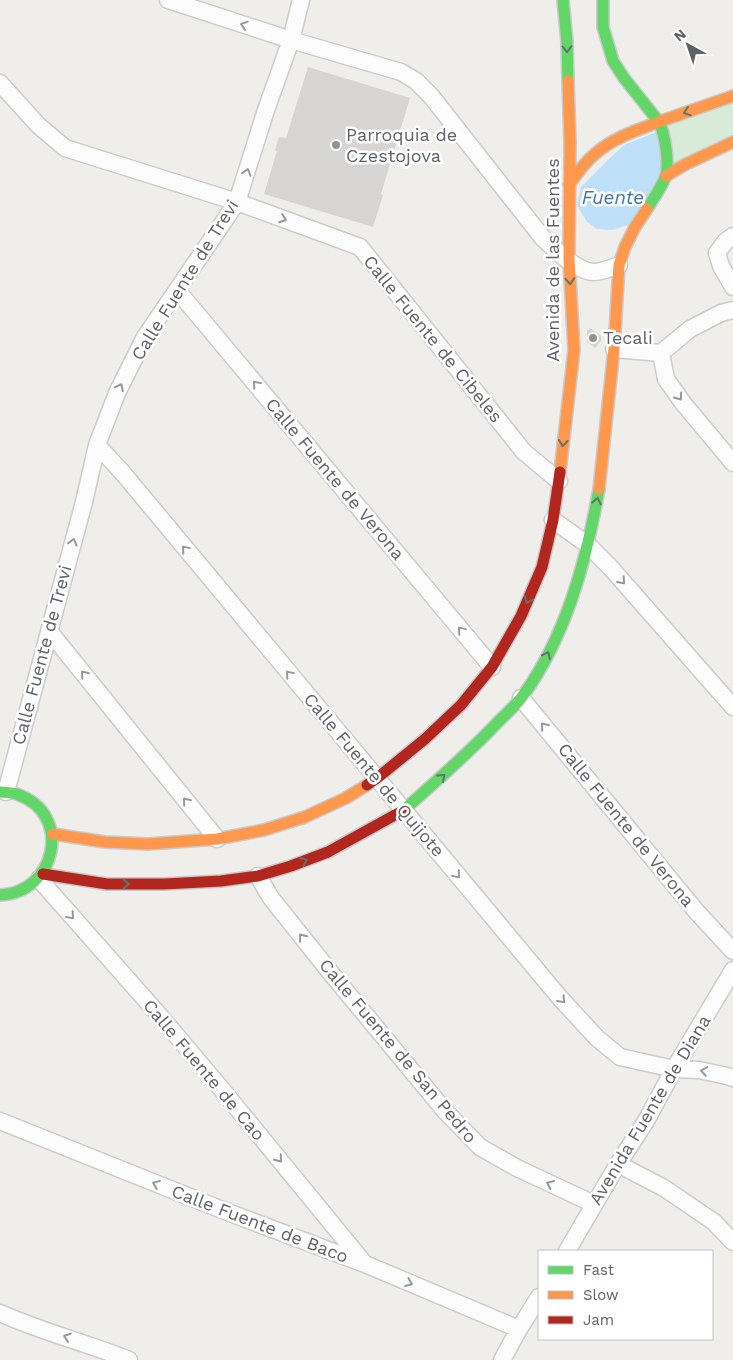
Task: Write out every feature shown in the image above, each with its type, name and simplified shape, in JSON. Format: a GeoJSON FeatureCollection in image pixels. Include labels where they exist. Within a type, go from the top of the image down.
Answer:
{"type":"FeatureCollection","features":[{"type":"Feature","properties":{"kind":"main road","name":"Avenida de las Fuentes"},"geometry":{"type":"LineString","coordinates":[[53,834],[105,842],[148,844],[217,839],[264,830],[305,817],[346,798],[376,778],[425,739],[461,705],[492,667],[521,616],[542,567],[553,520],[559,480],[574,350],[569,260],[570,122],[567,42],[563,0]]}},
{"type":"Feature","properties":{"kind":"main road"},"geometry":{"type":"LineString","coordinates":[[41,876],[107,884],[221,881],[258,876],[328,852],[403,811],[483,738],[521,698],[544,661],[569,608],[588,545],[599,490],[614,349],[619,264],[635,227],[651,204],[666,176],[667,164],[663,130],[613,61],[603,27],[603,0]]}},
{"type":"Feature","properties":{"kind":"main road"},"geometry":{"type":"LineString","coordinates":[[569,185],[585,162],[603,146],[659,122],[733,96]]}},
{"type":"Feature","properties":{"kind":"main road"},"geometry":{"type":"LineString","coordinates":[[666,176],[684,165],[733,142]]}},
{"type":"Feature","properties":{"kind":"main road"},"geometry":{"type":"LineString","coordinates":[[1,899],[28,888],[41,876],[50,861],[53,848],[53,834],[41,810],[31,800],[19,794],[3,792]]}},
{"type":"Feature","properties":{"kind":"street"},"geometry":{"type":"LineString","coordinates":[[168,0],[290,40],[401,72],[416,81],[431,96],[542,237],[552,247],[580,268],[592,272],[606,270],[619,264]]}},
{"type":"Feature","properties":{"kind":"street","name":"Calle Fuente de Trevi"},"geometry":{"type":"LineString","coordinates":[[3,792],[84,502],[96,445],[117,393],[141,345],[237,202],[290,40],[301,0]]}},
{"type":"Feature","properties":{"kind":"street","name":"Calle Fuente de Cibeles"},"geometry":{"type":"LineString","coordinates":[[0,83],[38,126],[65,148],[237,202],[360,247],[524,452],[559,480]]}},
{"type":"Feature","properties":{"kind":"street"},"geometry":{"type":"LineString","coordinates":[[733,236],[718,253],[721,266],[733,287]]}},
{"type":"Feature","properties":{"kind":"street","name":"Calle Fuente de Verona"},"geometry":{"type":"LineString","coordinates":[[177,290],[492,667]]}},
{"type":"Feature","properties":{"kind":"street"},"geometry":{"type":"LineString","coordinates":[[614,349],[661,353],[690,329],[721,313],[733,310]]}},
{"type":"Feature","properties":{"kind":"street"},"geometry":{"type":"LineString","coordinates":[[661,353],[666,378],[682,403],[733,463]]}},
{"type":"Feature","properties":{"kind":"street","name":"Calle Fuente de Quijote"},"geometry":{"type":"LineString","coordinates":[[96,445],[122,472],[560,998],[597,1038],[620,1057],[674,1069],[699,1070],[733,1078]]}},
{"type":"Feature","properties":{"kind":"street"},"geometry":{"type":"LineString","coordinates":[[553,520],[588,545],[617,575],[733,707]]}},
{"type":"Feature","properties":{"kind":"street"},"geometry":{"type":"LineString","coordinates":[[49,631],[217,839]]}},
{"type":"Feature","properties":{"kind":"street","name":"Calle Fuente de Verona"},"geometry":{"type":"LineString","coordinates":[[521,698],[696,911],[733,950]]}},
{"type":"Feature","properties":{"kind":"street","name":"Calle Fuente de Cao"},"geometry":{"type":"LineString","coordinates":[[41,876],[220,1086],[365,1264]]}},
{"type":"Feature","properties":{"kind":"street","name":"Calle Fuente de San Pedro"},"geometry":{"type":"LineString","coordinates":[[258,876],[271,898],[336,980],[444,1111],[480,1147],[517,1168],[594,1204]]}},
{"type":"Feature","properties":{"kind":"street","name":"Avenida Fuente de Diana"},"geometry":{"type":"LineString","coordinates":[[568,1250],[618,1164],[646,1121],[674,1069],[733,970]]}},
{"type":"Feature","properties":{"kind":"street","name":"Calle Fuente de Baco"},"geometry":{"type":"LineString","coordinates":[[0,1121],[216,1208],[365,1264],[519,1329]]}},
{"type":"Feature","properties":{"kind":"street"},"geometry":{"type":"LineString","coordinates":[[618,1164],[664,1188],[707,1217],[733,1242]]}},
{"type":"Feature","properties":{"kind":"street"},"geometry":{"type":"LineString","coordinates":[[502,1360],[538,1298]]}},
{"type":"Feature","properties":{"kind":"street"},"geometry":{"type":"LineString","coordinates":[[0,1313],[102,1354],[130,1360]]}},
{"type":"Feature","properties":{"kind":"green space"},"geometry":{"type":"Polygon","coordinates":[[[733,101],[733,138],[670,174],[665,127],[733,101]]]}},
{"type":"Feature","properties":{"kind":"water","name":"Fuente"},"geometry":{"type":"Polygon","coordinates":[[[661,130],[665,178],[628,225],[613,230],[597,229],[587,222],[577,205],[581,187],[624,145],[661,130]]]}},
{"type":"Feature","properties":{"kind":"building","name":"Parroquia de Czestojova"},"geometry":{"type":"Polygon","coordinates":[[[308,67],[410,98],[373,227],[264,194],[277,151],[275,150],[279,137],[286,138],[308,67]]]}},
{"type":"Feature","properties":{"kind":"building","name":"Tecali"},"geometry":{"type":"Polygon","coordinates":[[[590,328],[601,336],[601,341],[595,348],[587,342],[587,332],[590,328]]]}},
{"type":"Feature","properties":{"kind":"traffic: fast"},"geometry":{"type":"LineString","coordinates":[[563,0],[568,81]]}},
{"type":"Feature","properties":{"kind":"traffic: fast"},"geometry":{"type":"LineString","coordinates":[[603,0],[603,27],[613,61],[659,122],[665,142],[667,158],[665,178],[647,209]]}},
{"type":"Feature","properties":{"kind":"traffic: fast"},"geometry":{"type":"LineString","coordinates":[[404,810],[464,756],[513,707],[537,674],[551,649],[572,598],[588,544],[599,489]]}},
{"type":"Feature","properties":{"kind":"traffic: fast"},"geometry":{"type":"LineString","coordinates":[[0,792],[17,794],[36,805],[47,819],[51,835],[51,852],[45,868],[34,881],[19,891],[0,895]]}},
{"type":"Feature","properties":{"kind":"traffic: slow"},"geometry":{"type":"LineString","coordinates":[[560,472],[574,350],[569,260],[570,142],[568,81]]}},
{"type":"Feature","properties":{"kind":"traffic: slow"},"geometry":{"type":"LineString","coordinates":[[569,185],[588,160],[612,142],[646,127],[733,96]]}},
{"type":"Feature","properties":{"kind":"traffic: slow"},"geometry":{"type":"LineString","coordinates":[[666,176],[684,165],[733,142]]}},
{"type":"Feature","properties":{"kind":"traffic: slow"},"geometry":{"type":"LineString","coordinates":[[599,489],[614,349],[619,265],[625,247],[647,209]]}},
{"type":"Feature","properties":{"kind":"traffic: slow"},"geometry":{"type":"LineString","coordinates":[[53,834],[105,842],[148,844],[217,839],[264,830],[305,817],[346,798],[367,785]]}},
{"type":"Feature","properties":{"kind":"traffic: jam"},"geometry":{"type":"LineString","coordinates":[[367,785],[425,739],[461,705],[492,667],[521,616],[542,567],[553,520],[560,472]]}},
{"type":"Feature","properties":{"kind":"traffic: jam"},"geometry":{"type":"LineString","coordinates":[[43,874],[107,884],[221,881],[258,876],[328,852],[404,810]]}},
{"type":"Feature","properties":{"kind":"place","name":"Parroquia de Czestojova"},"geometry":{"type":"Point","coordinates":[336,145]}},
{"type":"Feature","properties":{"kind":"place","name":"Tecali"},"geometry":{"type":"Point","coordinates":[593,338]}}]}
